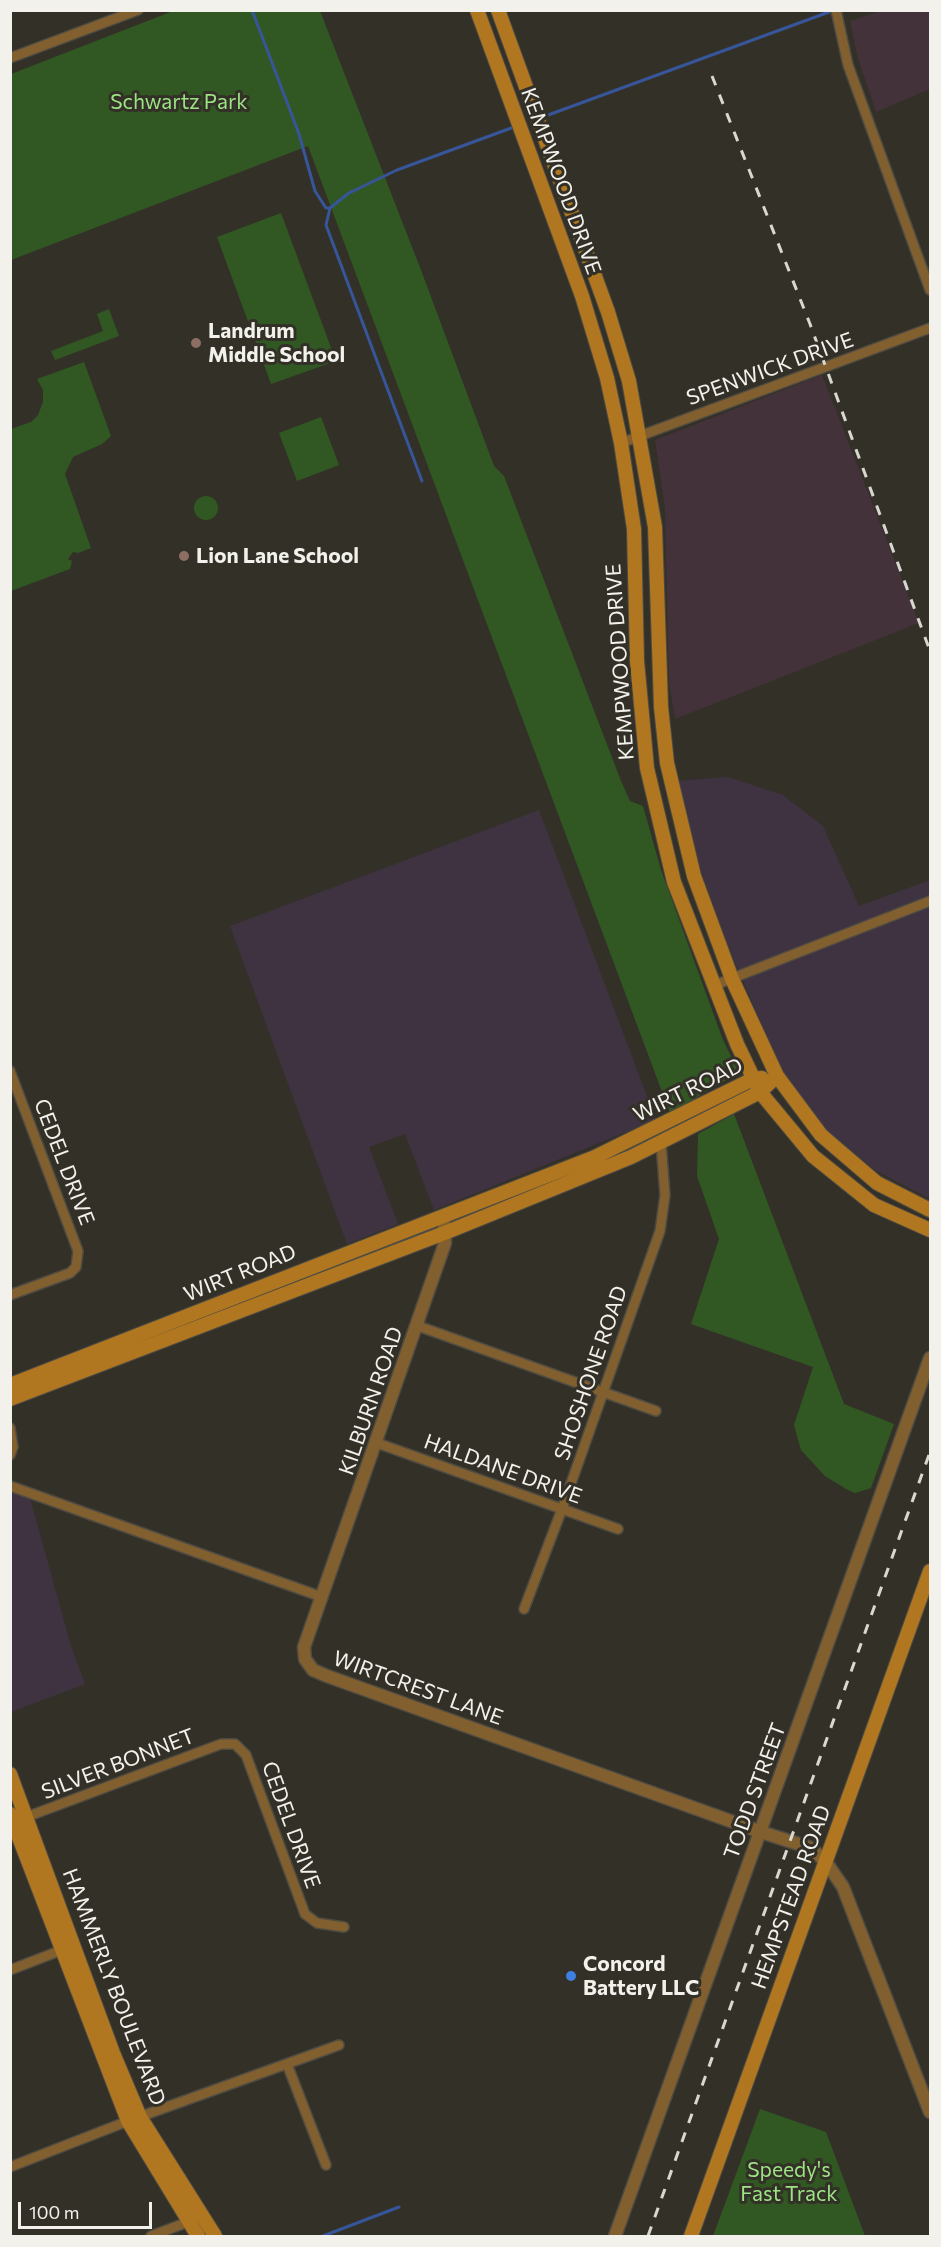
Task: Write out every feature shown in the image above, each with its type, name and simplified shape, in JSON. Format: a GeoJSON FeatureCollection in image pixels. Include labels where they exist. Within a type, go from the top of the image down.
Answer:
{"type":"FeatureCollection","features":[{"type":"Feature","properties":{"kind":"main road","name":"KEMPWOOD DRIVE"},"geometry":{"type":"LineString","coordinates":[[477,10],[571,268],[607,378],[621,443],[634,529],[637,661],[647,768],[674,882],[760,1092],[813,1156],[855,1191],[874,1204],[930,1230]]}},
{"type":"Feature","properties":{"kind":"main road","name":"KEMPWOOD DRIVE"},"geometry":{"type":"LineString","coordinates":[[498,10],[521,78],[590,261],[629,381],[655,527],[661,707],[667,763],[694,876],[732,979],[777,1076],[821,1135],[878,1183],[930,1210]]}},
{"type":"Feature","properties":{"kind":"main road"},"geometry":{"type":"LineString","coordinates":[[504,86],[521,78]]}},
{"type":"Feature","properties":{"kind":"main road"},"geometry":{"type":"LineString","coordinates":[[571,268],[590,261]]}},
{"type":"Feature","properties":{"kind":"main road","name":"WIRT ROAD"},"geometry":{"type":"LineString","coordinates":[[10,1385],[624,1144],[753,1079],[777,1076]]}},
{"type":"Feature","properties":{"kind":"main road","name":"WIRT ROAD"},"geometry":{"type":"LineString","coordinates":[[10,1399],[447,1232],[661,1143],[760,1092],[777,1076]]}},
{"type":"Feature","properties":{"kind":"main road"},"geometry":{"type":"LineString","coordinates":[[855,1191],[866,1174]]}},
{"type":"Feature","properties":{"kind":"main road","name":"HEMPSTEAD ROAD"},"geometry":{"type":"LineString","coordinates":[[691,2236],[930,1571]]}},
{"type":"Feature","properties":{"kind":"main road","name":"HAMMERLY BOULEVARD"},"geometry":{"type":"LineString","coordinates":[[10,1774],[17,1818],[62,1951],[134,2119],[204,2215],[215,2236]]}},
{"type":"Feature","properties":{"kind":"main road","name":"HAMMERLY BOULEVARD"},"geometry":{"type":"LineString","coordinates":[[17,1818],[75,1945],[148,2158],[198,2236]]}},
{"type":"Feature","properties":{"kind":"street"},"geometry":{"type":"LineString","coordinates":[[10,58],[138,10]]}},
{"type":"Feature","properties":{"kind":"street"},"geometry":{"type":"LineString","coordinates":[[836,10],[848,65],[930,290]]}},
{"type":"Feature","properties":{"kind":"street","name":"SPENWICK DRIVE"},"geometry":{"type":"LineString","coordinates":[[621,443],[930,328]]}},
{"type":"Feature","properties":{"kind":"street"},"geometry":{"type":"LineString","coordinates":[[715,985],[930,902]]}},
{"type":"Feature","properties":{"kind":"street","name":"CEDEL DRIVE"},"geometry":{"type":"LineString","coordinates":[[10,1071],[78,1251],[76,1267],[70,1273],[10,1295]]}},
{"type":"Feature","properties":{"kind":"street","name":"SHOSHONE ROAD"},"geometry":{"type":"LineString","coordinates":[[524,1609],[562,1509],[660,1231],[665,1195],[661,1143]]}},
{"type":"Feature","properties":{"kind":"street"},"geometry":{"type":"LineString","coordinates":[[442,1217],[447,1232]]}},
{"type":"Feature","properties":{"kind":"street","name":"KILBURN ROAD"},"geometry":{"type":"LineString","coordinates":[[322,1597],[418,1326],[447,1232]]}},
{"type":"Feature","properties":{"kind":"street"},"geometry":{"type":"LineString","coordinates":[[418,1326],[656,1412]]}},
{"type":"Feature","properties":{"kind":"street","name":"TODD STREET"},"geometry":{"type":"LineString","coordinates":[[615,2236],[930,1358]]}},
{"type":"Feature","properties":{"kind":"street"},"geometry":{"type":"LineString","coordinates":[[10,1428],[13,1447],[10,1455]]}},
{"type":"Feature","properties":{"kind":"street","name":"HALDANE DRIVE"},"geometry":{"type":"LineString","coordinates":[[377,1443],[618,1529]]}},
{"type":"Feature","properties":{"kind":"street"},"geometry":{"type":"LineString","coordinates":[[10,1486],[322,1597]]}},
{"type":"Feature","properties":{"kind":"street","name":"WIRTCREST LANE"},"geometry":{"type":"LineString","coordinates":[[322,1597],[304,1647],[305,1659],[313,1670],[811,1848],[826,1862]]}},
{"type":"Feature","properties":{"kind":"street","name":"SILVER BONNET"},"geometry":{"type":"LineString","coordinates":[[17,1818],[221,1744],[236,1744]]}},
{"type":"Feature","properties":{"kind":"street","name":"CEDEL DRIVE"},"geometry":{"type":"LineString","coordinates":[[236,1744],[246,1755],[305,1914],[317,1923],[344,1927]]}},
{"type":"Feature","properties":{"kind":"street"},"geometry":{"type":"LineString","coordinates":[[826,1862],[843,1887],[930,2112]]}},
{"type":"Feature","properties":{"kind":"street"},"geometry":{"type":"LineString","coordinates":[[10,1970],[75,1945]]}},
{"type":"Feature","properties":{"kind":"street"},"geometry":{"type":"LineString","coordinates":[[10,2167],[134,2119],[339,2045]]}},
{"type":"Feature","properties":{"kind":"street"},"geometry":{"type":"LineString","coordinates":[[287,2064],[326,2165]]}},
{"type":"Feature","properties":{"kind":"street"},"geometry":{"type":"LineString","coordinates":[[151,2236],[204,2215]]}},
{"type":"Feature","properties":{"kind":"shaded area"},"geometry":{"type":"Polygon","coordinates":[[[880,11],[930,11],[930,89],[876,112],[857,55],[850,21],[880,11]]]}},
{"type":"Feature","properties":{"kind":"shaded area"},"geometry":{"type":"Polygon","coordinates":[[[822,375],[919,623],[675,719],[669,681],[665,508],[655,440],[822,375]]]}},
{"type":"Feature","properties":{"kind":"shaded area"},"geometry":{"type":"Polygon","coordinates":[[[728,777],[783,795],[823,826],[859,906],[930,880],[930,1199],[875,1170],[816,1121],[781,1069],[728,946],[701,871],[677,781],[728,777]]]}},
{"type":"Feature","properties":{"kind":"shaded area"},"geometry":{"type":"Polygon","coordinates":[[[539,810],[656,1120],[434,1210],[405,1134],[369,1147],[398,1224],[347,1244],[230,926],[539,810]]]}},
{"type":"Feature","properties":{"kind":"shaded area"},"geometry":{"type":"Polygon","coordinates":[[[11,1492],[30,1498],[71,1646],[85,1684],[11,1712],[11,1492]]]}},
{"type":"Feature","properties":{"kind":"green space","name":"Schwartz Park"},"geometry":{"type":"Polygon","coordinates":[[[173,11],[320,11],[421,270],[494,466],[504,476],[621,781],[630,801],[643,806],[661,870],[723,1040],[737,1068],[733,1076],[670,1113],[308,146],[11,260],[11,74],[173,11]]]}},
{"type":"Feature","properties":{"kind":"green space"},"geometry":{"type":"Polygon","coordinates":[[[281,213],[336,361],[271,384],[217,237],[281,213]]]}},
{"type":"Feature","properties":{"kind":"green space"},"geometry":{"type":"Polygon","coordinates":[[[109,309],[119,336],[55,360],[51,351],[103,331],[97,314],[109,309]]]}},
{"type":"Feature","properties":{"kind":"green space"},"geometry":{"type":"Polygon","coordinates":[[[84,362],[111,436],[102,444],[73,457],[65,474],[91,548],[78,553],[73,552],[68,559],[72,561],[70,569],[11,591],[11,429],[31,422],[38,415],[43,402],[43,390],[37,379],[84,362]]]}},
{"type":"Feature","properties":{"kind":"green space"},"geometry":{"type":"Polygon","coordinates":[[[321,417],[339,465],[297,481],[279,433],[321,417]]]}},
{"type":"Feature","properties":{"kind":"green space"},"geometry":{"type":"Polygon","coordinates":[[[206,496],[215,499],[218,508],[215,517],[206,520],[197,517],[194,508],[197,499],[206,496]]]}},
{"type":"Feature","properties":{"kind":"green space"},"geometry":{"type":"Polygon","coordinates":[[[734,1114],[844,1404],[894,1424],[871,1488],[855,1493],[846,1489],[825,1476],[801,1450],[794,1425],[813,1367],[691,1324],[719,1239],[697,1176],[698,1134],[734,1114]]]}},
{"type":"Feature","properties":{"kind":"green space","name":"Speedy's Fast Track"},"geometry":{"type":"Polygon","coordinates":[[[760,2109],[826,2132],[865,2236],[713,2236],[760,2109]]]}},
{"type":"Feature","properties":{"kind":"waterway"},"geometry":{"type":"LineString","coordinates":[[252,10],[299,134],[315,191],[326,208],[330,208]]}},
{"type":"Feature","properties":{"kind":"waterway"},"geometry":{"type":"LineString","coordinates":[[540,118],[829,12]]}},
{"type":"Feature","properties":{"kind":"waterway"},"geometry":{"type":"LineString","coordinates":[[422,481],[326,225],[330,208],[349,193],[397,170],[514,127]]}},
{"type":"Feature","properties":{"kind":"waterway"},"geometry":{"type":"LineString","coordinates":[[323,2236],[399,2207]]}},
{"type":"Feature","properties":{"kind":"railway"},"geometry":{"type":"LineString","coordinates":[[712,76],[810,324],[930,651]]}},
{"type":"Feature","properties":{"kind":"railway"},"geometry":{"type":"LineString","coordinates":[[648,2236],[930,1452]]}},
{"type":"Feature","properties":{"kind":"place","name":"Landrum Middle School"},"geometry":{"type":"Point","coordinates":[196,343]}},
{"type":"Feature","properties":{"kind":"place","name":"Lion Lane School"},"geometry":{"type":"Point","coordinates":[184,556]}},
{"type":"Feature","properties":{"kind":"place","name":"Concord Battery LLC"},"geometry":{"type":"Point","coordinates":[571,1976]}}]}
